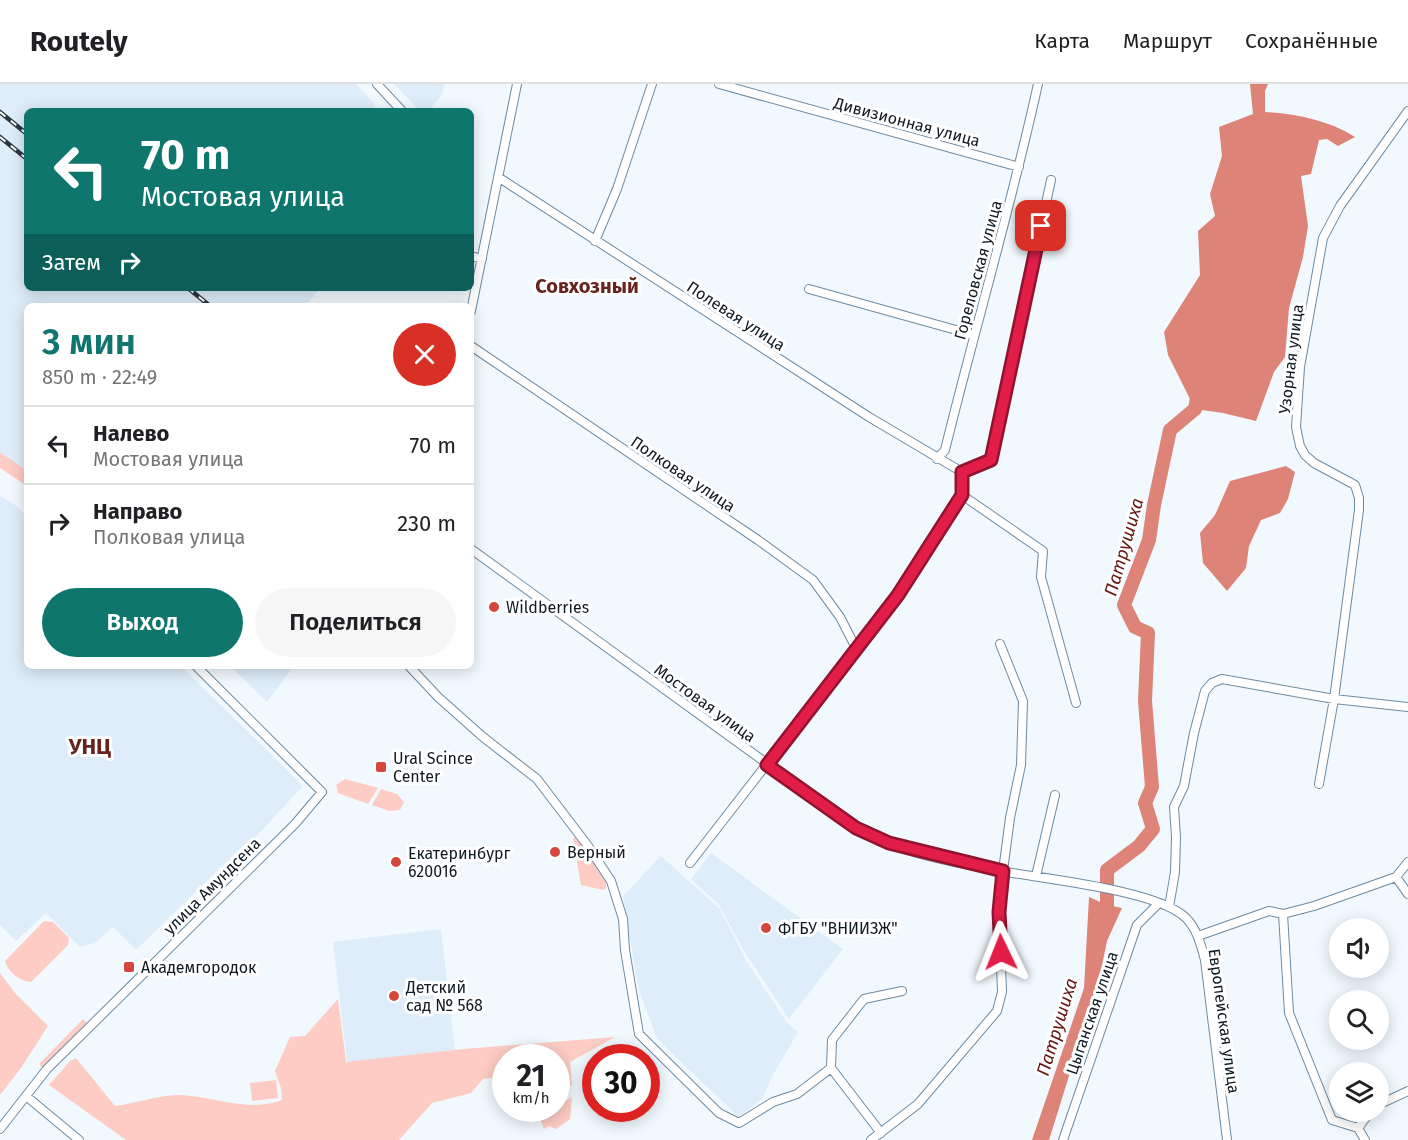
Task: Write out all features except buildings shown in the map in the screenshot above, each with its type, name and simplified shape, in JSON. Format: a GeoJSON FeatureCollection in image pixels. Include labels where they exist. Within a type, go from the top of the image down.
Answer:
{"type":"FeatureCollection","features":[{"type":"Feature","properties":{"kind":"street"},"geometry":{"type":"LineString","coordinates":[[377,84],[399,108]]}},
{"type":"Feature","properties":{"kind":"street"},"geometry":{"type":"LineString","coordinates":[[473,303],[517,84]]}},
{"type":"Feature","properties":{"kind":"street"},"geometry":{"type":"LineString","coordinates":[[595,241],[617,189],[652,84]]}},
{"type":"Feature","properties":{"kind":"street","name":"Дивизионная улица"},"geometry":{"type":"LineString","coordinates":[[719,84],[1020,167]]}},
{"type":"Feature","properties":{"kind":"street","name":"Гореловская улица"},"geometry":{"type":"LineString","coordinates":[[938,459],[945,450],[1020,167],[1038,84]]}},
{"type":"Feature","properties":{"kind":"street","name":"Узорная улица"},"geometry":{"type":"LineString","coordinates":[[1319,784],[1334,699],[1359,498],[1354,485],[1314,463],[1305,455],[1300,446],[1296,427],[1300,367],[1323,238],[1340,207],[1408,111]]}},
{"type":"Feature","properties":{"kind":"street","name":"Полевая улица"},"geometry":{"type":"LineString","coordinates":[[498,177],[595,241],[962,472]]}},
{"type":"Feature","properties":{"kind":"street"},"geometry":{"type":"LineString","coordinates":[[690,864],[898,595],[962,495],[962,472],[991,460],[1051,180]]}},
{"type":"Feature","properties":{"kind":"street"},"geometry":{"type":"LineString","coordinates":[[474,257],[482,259]]}},
{"type":"Feature","properties":{"kind":"street"},"geometry":{"type":"LineString","coordinates":[[809,289],[974,335]]}},
{"type":"Feature","properties":{"kind":"street","name":"Полковая улица"},"geometry":{"type":"LineString","coordinates":[[474,348],[758,540],[813,580],[840,617],[856,648]]}},
{"type":"Feature","properties":{"kind":"street"},"geometry":{"type":"LineString","coordinates":[[962,495],[1042,551],[1041,577],[1076,703]]}},
{"type":"Feature","properties":{"kind":"street","name":"Мостовая улица"},"geometry":{"type":"LineString","coordinates":[[474,551],[856,828],[889,843],[1003,871],[1146,898]]}},
{"type":"Feature","properties":{"kind":"street"},"geometry":{"type":"LineString","coordinates":[[871,1140],[918,1104],[997,1011],[1002,992],[999,912],[1010,818],[1021,765],[1023,701],[1000,645]]}},
{"type":"Feature","properties":{"kind":"street","name":"улица Амундсена"},"geometry":{"type":"LineString","coordinates":[[0,1129],[47,1070],[295,824],[322,792],[199,669]]}},
{"type":"Feature","properties":{"kind":"street"},"geometry":{"type":"LineString","coordinates":[[412,669],[438,698],[537,779],[588,846],[611,881],[623,919],[625,950],[639,1034],[719,1113],[739,1123],[773,1102],[797,1094],[831,1068]]}},
{"type":"Feature","properties":{"kind":"street"},"geometry":{"type":"LineString","coordinates":[[1169,907],[1175,872],[1174,807],[1184,786],[1205,691],[1212,683],[1222,679],[1334,699],[1408,706]]}},
{"type":"Feature","properties":{"kind":"street"},"geometry":{"type":"LineString","coordinates":[[1036,876],[1055,795]]}},
{"type":"Feature","properties":{"kind":"street"},"geometry":{"type":"LineString","coordinates":[[1198,936],[1269,911],[1282,914],[1314,906],[1396,877],[1408,862]]}},
{"type":"Feature","properties":{"kind":"street"},"geometry":{"type":"LineString","coordinates":[[1396,877],[1408,894]]}},
{"type":"Feature","properties":{"kind":"street","name":"Европейская улица"},"geometry":{"type":"LineString","coordinates":[[1146,898],[1169,907],[1186,918],[1198,936],[1205,960],[1227,1140]]}},
{"type":"Feature","properties":{"kind":"street","name":"Цыганская улица"},"geometry":{"type":"LineString","coordinates":[[1063,1140],[1137,925],[1160,903]]}},
{"type":"Feature","properties":{"kind":"street"},"geometry":{"type":"LineString","coordinates":[[1282,914],[1288,1013],[1332,1120],[1358,1128],[1365,1140]]}},
{"type":"Feature","properties":{"kind":"street"},"geometry":{"type":"LineString","coordinates":[[881,1133],[831,1068],[832,1040],[864,999],[902,991]]}},
{"type":"Feature","properties":{"kind":"street"},"geometry":{"type":"LineString","coordinates":[[1389,1100],[1408,1091]]}},
{"type":"Feature","properties":{"kind":"street"},"geometry":{"type":"LineString","coordinates":[[26,1096],[79,1140]]}},
{"type":"Feature","properties":{"kind":"street"},"geometry":{"type":"LineString","coordinates":[[1358,1128],[1362,1122]]}},
{"type":"Feature","properties":{"kind":"shaded area"},"geometry":{"type":"Polygon","coordinates":[[[0,84],[356,84],[375,104],[373,108],[24,108],[24,291],[317,291],[308,303],[24,303],[24,469],[0,452],[0,84]]]}},
{"type":"Feature","properties":{"kind":"shaded area"},"geometry":{"type":"Polygon","coordinates":[[[394,84],[444,84],[442,95],[431,108],[417,108],[394,84]]]}},
{"type":"Feature","properties":{"kind":"shaded area"},"geometry":{"type":"Polygon","coordinates":[[[1250,84],[1268,84],[1265,91],[1265,112],[1312,119],[1334,126],[1355,137],[1338,146],[1327,139],[1319,140],[1311,174],[1301,176],[1308,226],[1303,257],[1289,308],[1285,357],[1274,372],[1256,421],[1195,409],[1168,355],[1164,332],[1200,275],[1198,231],[1215,216],[1210,194],[1222,156],[1219,127],[1253,114],[1250,84]]]}},
{"type":"Feature","properties":{"kind":"shaded area"},"geometry":{"type":"Polygon","coordinates":[[[0,452],[24,469],[24,484],[0,468],[0,452]]]}},
{"type":"Feature","properties":{"kind":"shaded area"},"geometry":{"type":"Polygon","coordinates":[[[1286,466],[1295,472],[1288,499],[1280,513],[1261,520],[1249,546],[1246,568],[1227,591],[1203,563],[1200,533],[1215,515],[1230,481],[1286,466]]]}},
{"type":"Feature","properties":{"kind":"shaded area"},"geometry":{"type":"Polygon","coordinates":[[[0,496],[24,513],[24,669],[184,669],[303,786],[254,839],[249,840],[136,950],[113,927],[95,943],[80,947],[46,913],[16,941],[0,925],[0,496]]]}},
{"type":"Feature","properties":{"kind":"shaded area"},"geometry":{"type":"Polygon","coordinates":[[[233,669],[292,669],[267,702],[233,669]]]}},
{"type":"Feature","properties":{"kind":"shaded area"},"geometry":{"type":"Polygon","coordinates":[[[345,779],[378,788],[368,804],[338,793],[336,785],[345,779]]]}},
{"type":"Feature","properties":{"kind":"shaded area"},"geometry":{"type":"Polygon","coordinates":[[[381,789],[397,794],[404,802],[400,810],[389,811],[372,805],[381,789]]]}},
{"type":"Feature","properties":{"kind":"shaded area"},"geometry":{"type":"Polygon","coordinates":[[[575,837],[606,882],[606,888],[603,890],[581,885],[573,839],[575,837]]]}},
{"type":"Feature","properties":{"kind":"shaded area"},"geometry":{"type":"Polygon","coordinates":[[[711,853],[843,949],[789,1019],[744,951],[719,905],[691,879],[711,853]]]}},
{"type":"Feature","properties":{"kind":"shaded area"},"geometry":{"type":"Polygon","coordinates":[[[661,856],[720,909],[745,959],[788,1024],[798,1032],[762,1099],[739,1117],[657,1039],[638,987],[623,896],[661,856]]]}},
{"type":"Feature","properties":{"kind":"shaded area"},"geometry":{"type":"Polygon","coordinates":[[[1089,897],[1107,905],[1122,908],[1107,941],[1099,980],[1049,1140],[1032,1140],[1084,988],[1089,897]]]}},
{"type":"Feature","properties":{"kind":"shaded area"},"geometry":{"type":"Polygon","coordinates":[[[44,921],[53,922],[69,938],[68,945],[31,982],[18,978],[11,972],[5,961],[44,921]]]}},
{"type":"Feature","properties":{"kind":"shaded area","name":"Детский сад № 568"},"geometry":{"type":"Polygon","coordinates":[[[441,929],[455,1050],[347,1063],[333,942],[441,929]]]}},
{"type":"Feature","properties":{"kind":"shaded area"},"geometry":{"type":"Polygon","coordinates":[[[0,973],[15,993],[48,1026],[21,1068],[0,1095],[0,973]]]}},
{"type":"Feature","properties":{"kind":"shaded area"},"geometry":{"type":"Polygon","coordinates":[[[338,999],[346,1062],[492,1047],[492,1078],[483,1079],[471,1093],[432,1103],[399,1140],[126,1140],[49,1085],[70,1061],[76,1058],[115,1106],[180,1095],[231,1103],[269,1104],[282,1100],[281,1088],[275,1071],[290,1037],[305,1036],[338,999]]]}},
{"type":"Feature","properties":{"kind":"shaded area"},"geometry":{"type":"Polygon","coordinates":[[[83,1019],[87,1023],[42,1068],[39,1064],[83,1019]]]}},
{"type":"Feature","properties":{"kind":"shaded area"},"geometry":{"type":"Polygon","coordinates":[[[615,1037],[602,1044],[582,1044],[582,1055],[570,1062],[570,1044],[526,1044],[615,1037]]]}},
{"type":"Feature","properties":{"kind":"shaded area"},"geometry":{"type":"Polygon","coordinates":[[[570,1062],[572,1085],[570,1085],[570,1062]]]}},
{"type":"Feature","properties":{"kind":"shaded area"},"geometry":{"type":"Polygon","coordinates":[[[276,1080],[278,1098],[252,1101],[250,1083],[276,1080]]]}},
{"type":"Feature","properties":{"kind":"shaded area"},"geometry":{"type":"Polygon","coordinates":[[[541,1122],[566,1122],[556,1129],[549,1126],[544,1129],[541,1122]]]}},
{"type":"Feature","properties":{"kind":"waterway","name":"Патрушиха"},"geometry":{"type":"LineString","coordinates":[[1104,922],[1107,905],[1107,870],[1139,846],[1153,829],[1145,803],[1152,787],[1145,701],[1148,633],[1135,627],[1124,605],[1149,540],[1170,430],[1195,409],[1198,392]]}},
{"type":"Feature","properties":{"kind":"railway"},"geometry":{"type":"LineString","coordinates":[[0,112],[24,132]]}},
{"type":"Feature","properties":{"kind":"railway"},"geometry":{"type":"LineString","coordinates":[[0,137],[24,157]]}},
{"type":"Feature","properties":{"kind":"railway"},"geometry":{"type":"LineString","coordinates":[[192,291],[206,303]]}},
{"type":"Feature","properties":{"kind":"place","name":"Wildberries"},"geometry":{"type":"Point","coordinates":[494,607]}},
{"type":"Feature","properties":{"kind":"place","name":"Ural Scince Center"},"geometry":{"type":"Point","coordinates":[381,767]}},
{"type":"Feature","properties":{"kind":"place","name":"Верный"},"geometry":{"type":"Point","coordinates":[555,852]}},
{"type":"Feature","properties":{"kind":"place","name":"Екатеринбург 620016"},"geometry":{"type":"Point","coordinates":[396,862]}},
{"type":"Feature","properties":{"kind":"place","name":"ФГБУ \"ВНИИЗЖ\""},"geometry":{"type":"Point","coordinates":[766,928]}},
{"type":"Feature","properties":{"kind":"place","name":"Академгородок"},"geometry":{"type":"Point","coordinates":[129,967]}},
{"type":"Feature","properties":{"kind":"place","name":"Детский сад № 568"},"geometry":{"type":"Point","coordinates":[394,996]}},
{"type":"Feature","properties":{"kind":"district","name":"Совхозный"},"geometry":{"type":"Point","coordinates":[587,286]}},
{"type":"Feature","properties":{"kind":"district","name":"УНЦ"},"geometry":{"type":"Point","coordinates":[90,746]}},
{"type":"Feature","properties":{"kind":"route"},"geometry":{"type":"LineString","coordinates":[[1001,952],[999,912],[1003,871],[889,843],[856,828],[767,765],[898,595],[962,495],[962,472],[991,460],[1041,226]]}}]}
